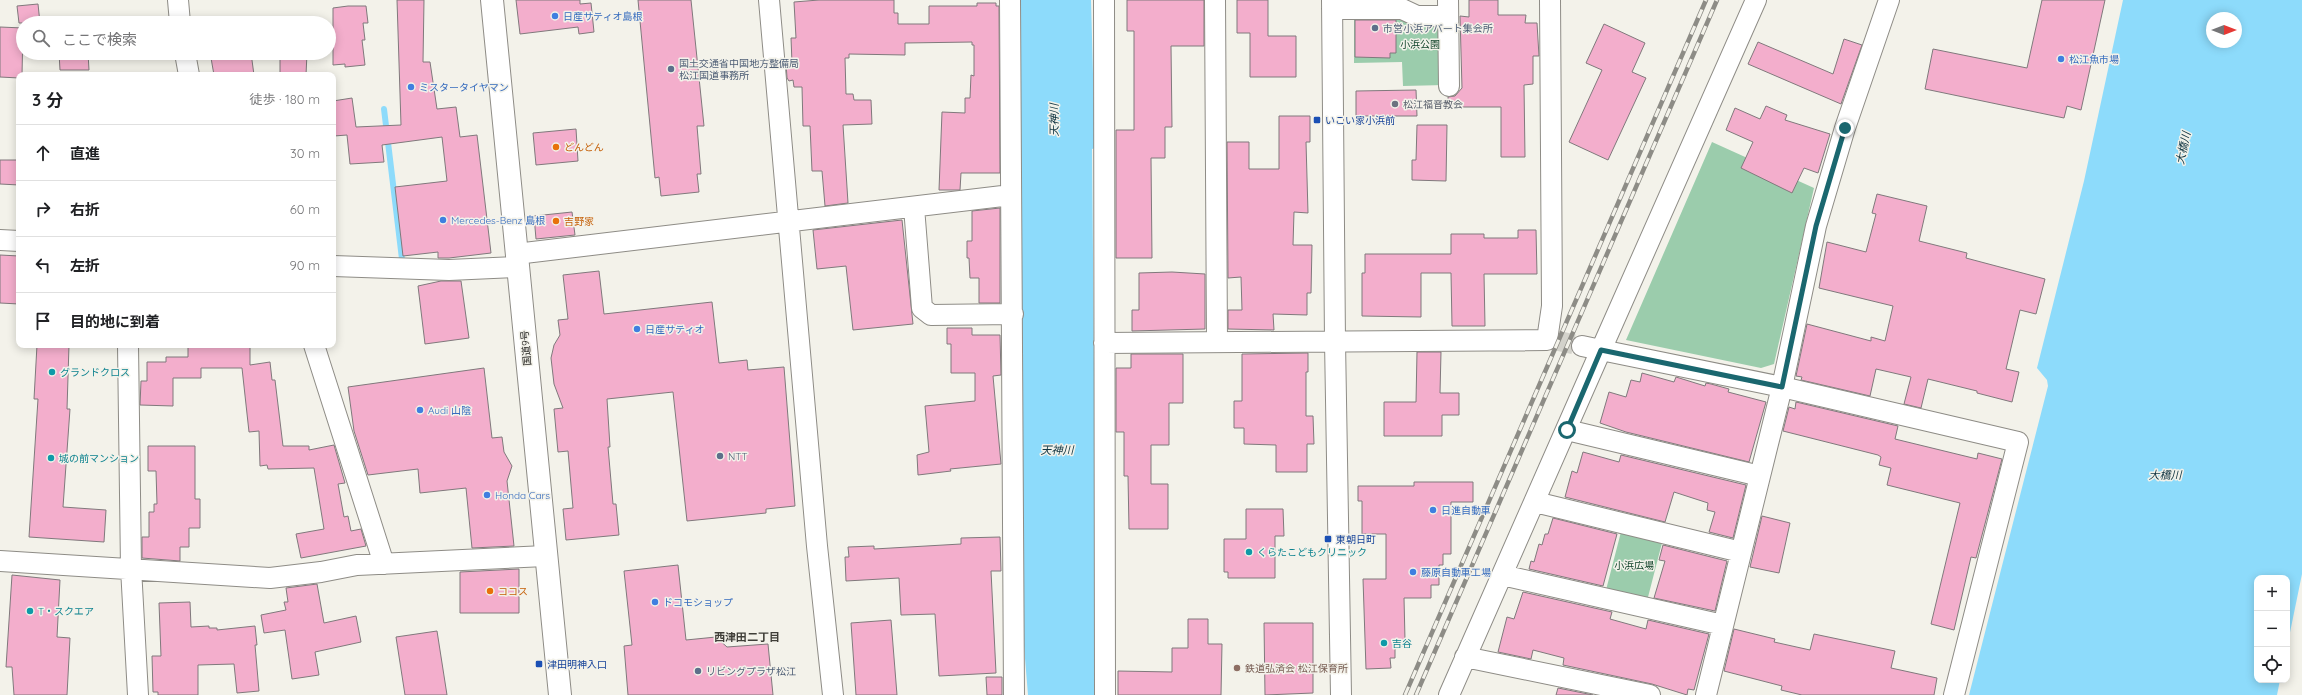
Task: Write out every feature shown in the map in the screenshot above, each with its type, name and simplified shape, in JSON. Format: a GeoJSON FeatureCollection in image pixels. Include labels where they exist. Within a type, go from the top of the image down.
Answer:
{"type":"FeatureCollection","features":[{"type":"Feature","properties":{"kind":"highway","name":"国道9号"},"geometry":{"type":"LineString","coordinates":[[492,0],[545,556],[560,695]]}},
{"type":"Feature","properties":{"kind":"street"},"geometry":{"type":"LineString","coordinates":[[178,0],[179,16]]}},
{"type":"Feature","properties":{"kind":"street"},"geometry":{"type":"LineString","coordinates":[[769,0],[788,222],[833,695]]}},
{"type":"Feature","properties":{"kind":"street"},"geometry":{"type":"LineString","coordinates":[[1010,0],[1014,695]]}},
{"type":"Feature","properties":{"kind":"street"},"geometry":{"type":"LineString","coordinates":[[1104,0],[1105,695]]}},
{"type":"Feature","properties":{"kind":"street"},"geometry":{"type":"LineString","coordinates":[[1215,0],[1217,342]]}},
{"type":"Feature","properties":{"kind":"street"},"geometry":{"type":"LineString","coordinates":[[1104,343],[1550,340],[1552,306],[1550,0]]}},
{"type":"Feature","properties":{"kind":"street"},"geometry":{"type":"LineString","coordinates":[[1449,695],[1756,0]]}},
{"type":"Feature","properties":{"kind":"street"},"geometry":{"type":"LineString","coordinates":[[1706,695],[1782,387],[1816,226],[1845,128],[1889,0]]}},
{"type":"Feature","properties":{"kind":"street"},"geometry":{"type":"LineString","coordinates":[[1341,695],[1342,664],[1335,341],[1332,5],[1402,9],[1417,16],[1448,8],[1449,86]]}},
{"type":"Feature","properties":{"kind":"street"},"geometry":{"type":"LineString","coordinates":[[186,60],[188,72]]}},
{"type":"Feature","properties":{"kind":"street"},"geometry":{"type":"LineString","coordinates":[[336,266],[449,270],[788,222],[1011,195]]}},
{"type":"Feature","properties":{"kind":"street"},"geometry":{"type":"LineString","coordinates":[[914,207],[922,308],[931,315],[1013,314]]}},
{"type":"Feature","properties":{"kind":"street"},"geometry":{"type":"LineString","coordinates":[[0,240],[16,241]]}},
{"type":"Feature","properties":{"kind":"street"},"geometry":{"type":"LineString","coordinates":[[1582,346],[1782,387],[2018,442],[1954,695]]}},
{"type":"Feature","properties":{"kind":"street"},"geometry":{"type":"LineString","coordinates":[[128,348],[131,568],[138,695]]}},
{"type":"Feature","properties":{"kind":"street"},"geometry":{"type":"LineString","coordinates":[[315,348],[384,564]]}},
{"type":"Feature","properties":{"kind":"street"},"geometry":{"type":"LineString","coordinates":[[1567,430],[1760,476]]}},
{"type":"Feature","properties":{"kind":"street"},"geometry":{"type":"LineString","coordinates":[[1535,502],[1741,552]]}},
{"type":"Feature","properties":{"kind":"street"},"geometry":{"type":"LineString","coordinates":[[0,561],[131,568],[227,577],[270,578],[321,572],[357,565],[545,556]]}},
{"type":"Feature","properties":{"kind":"street"},"geometry":{"type":"LineString","coordinates":[[1502,576],[1723,625]]}},
{"type":"Feature","properties":{"kind":"street"},"geometry":{"type":"LineString","coordinates":[[1465,657],[1650,695]]}},
{"type":"Feature","properties":{"kind":"green space","name":"小浜公園"},"geometry":{"type":"Polygon","coordinates":[[[1354,15],[1406,16],[1444,26],[1445,85],[1403,86],[1402,62],[1354,63],[1354,15]]]}},
{"type":"Feature","properties":{"kind":"green space"},"geometry":{"type":"Polygon","coordinates":[[[1712,142],[1814,188],[1774,364],[1761,368],[1626,340],[1712,142]]]}},
{"type":"Feature","properties":{"kind":"green space","name":"小浜広場"},"geometry":{"type":"Polygon","coordinates":[[[1622,528],[1663,539],[1647,601],[1606,590],[1622,528]]]}},
{"type":"Feature","properties":{"kind":"water","name":"天神川"},"geometry":{"type":"Polygon","coordinates":[[[1016,0],[1091,0],[1095,148],[1092,149],[1094,363],[1097,366],[1098,467],[1094,467],[1094,590],[1098,591],[1097,695],[1028,695],[1016,548],[1016,0]]]}},
{"type":"Feature","properties":{"kind":"water","name":"大橋川"},"geometry":{"type":"Polygon","coordinates":[[[2123,0],[2302,0],[2302,574],[2290,632],[2290,575],[2254,575],[2254,683],[2279,683],[2277,695],[1969,695],[2048,386],[2047,380],[2037,368],[2084,181],[2123,0]]]}},
{"type":"Feature","properties":{"kind":"building"},"geometry":{"type":"Polygon","coordinates":[[[397,0],[424,0],[423,62],[430,62],[437,109],[456,107],[460,137],[477,135],[491,253],[449,258],[438,258],[438,252],[403,256],[395,187],[447,181],[442,137],[382,145],[384,162],[350,164],[347,135],[336,136],[336,101],[352,98],[356,127],[401,125],[397,0]]]}},
{"type":"Feature","properties":{"kind":"building","name":"日産サティオ島根"},"geometry":{"type":"Polygon","coordinates":[[[516,0],[580,0],[580,4],[591,3],[594,32],[579,34],[578,27],[520,34],[516,0]]]}},
{"type":"Feature","properties":{"kind":"building","name":"国土交通省中国地方整備局 松江国道事務所"},"geometry":{"type":"Polygon","coordinates":[[[638,0],[691,0],[704,126],[697,126],[701,174],[697,174],[699,192],[661,196],[659,177],[655,178],[638,0]]]}},
{"type":"Feature","properties":{"kind":"building"},"geometry":{"type":"Polygon","coordinates":[[[819,0],[894,0],[894,13],[898,13],[898,24],[929,24],[929,6],[977,6],[977,3],[996,3],[996,6],[999,6],[1000,173],[961,173],[960,190],[939,190],[942,112],[965,113],[965,98],[970,98],[971,75],[974,76],[974,45],[972,45],[972,42],[905,43],[905,55],[849,54],[849,58],[845,58],[846,94],[853,94],[854,100],[871,100],[872,124],[843,125],[848,203],[825,206],[822,171],[812,171],[810,126],[803,126],[802,87],[794,87],[793,80],[789,81],[787,78],[786,63],[792,63],[791,38],[796,38],[794,2],[819,0]]]}},
{"type":"Feature","properties":{"kind":"building"},"geometry":{"type":"Polygon","coordinates":[[[1127,0],[1204,0],[1204,46],[1171,46],[1172,127],[1165,127],[1165,158],[1151,158],[1152,258],[1116,258],[1116,130],[1134,130],[1134,31],[1127,31],[1127,0]]]}},
{"type":"Feature","properties":{"kind":"building"},"geometry":{"type":"Polygon","coordinates":[[[1237,0],[1268,0],[1268,36],[1296,36],[1296,77],[1250,77],[1250,33],[1237,33],[1237,0]]]}},
{"type":"Feature","properties":{"kind":"building"},"geometry":{"type":"Polygon","coordinates":[[[1469,0],[1498,0],[1498,15],[1526,15],[1525,23],[1537,23],[1539,56],[1533,56],[1533,84],[1524,85],[1525,157],[1501,157],[1501,107],[1448,107],[1448,97],[1455,96],[1462,88],[1460,16],[1469,17],[1469,0]]]}},
{"type":"Feature","properties":{"kind":"building","name":"松江魚市場"},"geometry":{"type":"Polygon","coordinates":[[[2042,0],[2105,0],[2081,110],[2067,106],[2064,118],[1925,89],[1933,49],[2027,68],[2042,0]]]}},
{"type":"Feature","properties":{"kind":"building"},"geometry":{"type":"Polygon","coordinates":[[[38,4],[39,16],[18,16],[17,6],[38,4]]]}},
{"type":"Feature","properties":{"kind":"building"},"geometry":{"type":"Polygon","coordinates":[[[366,6],[368,23],[363,23],[365,40],[362,40],[365,65],[345,67],[345,64],[333,65],[333,60],[336,60],[336,16],[333,16],[333,8],[366,6]]]}},
{"type":"Feature","properties":{"kind":"building","name":"市営小浜アパート集会所"},"geometry":{"type":"Polygon","coordinates":[[[1355,20],[1396,20],[1396,53],[1390,53],[1390,58],[1355,57],[1355,20]]]}},
{"type":"Feature","properties":{"kind":"building"},"geometry":{"type":"Polygon","coordinates":[[[1604,24],[1645,43],[1632,72],[1646,78],[1608,160],[1569,142],[1602,70],[1586,63],[1604,24]]]}},
{"type":"Feature","properties":{"kind":"building"},"geometry":{"type":"Polygon","coordinates":[[[0,27],[16,28],[16,60],[22,60],[22,72],[16,72],[16,78],[0,77],[0,27]]]}},
{"type":"Feature","properties":{"kind":"building"},"geometry":{"type":"Polygon","coordinates":[[[1844,39],[1862,45],[1841,104],[1748,64],[1758,42],[1833,74],[1844,39]]]}},
{"type":"Feature","properties":{"kind":"building"},"geometry":{"type":"Polygon","coordinates":[[[59,60],[88,60],[89,70],[60,70],[59,60]]]}},
{"type":"Feature","properties":{"kind":"building"},"geometry":{"type":"Polygon","coordinates":[[[211,60],[252,60],[254,72],[213,72],[211,60]]]}},
{"type":"Feature","properties":{"kind":"building"},"geometry":{"type":"Polygon","coordinates":[[[280,60],[307,60],[306,72],[280,72],[280,60]]]}},
{"type":"Feature","properties":{"kind":"building"},"geometry":{"type":"Polygon","coordinates":[[[1416,90],[1417,116],[1356,116],[1356,91],[1416,90]]]}},
{"type":"Feature","properties":{"kind":"building"},"geometry":{"type":"Polygon","coordinates":[[[1766,106],[1787,115],[1785,120],[1830,134],[1818,173],[1804,168],[1792,193],[1741,168],[1753,142],[1726,130],[1735,108],[1760,119],[1766,106]]]}},
{"type":"Feature","properties":{"kind":"building"},"geometry":{"type":"Polygon","coordinates":[[[1279,116],[1310,116],[1310,142],[1306,142],[1308,213],[1294,212],[1293,245],[1312,245],[1311,293],[1307,293],[1307,315],[1273,314],[1274,330],[1228,329],[1228,310],[1242,310],[1241,277],[1228,278],[1227,142],[1249,142],[1249,169],[1279,169],[1279,116]]]}},
{"type":"Feature","properties":{"kind":"building"},"geometry":{"type":"Polygon","coordinates":[[[1417,125],[1447,125],[1446,181],[1412,180],[1412,160],[1416,160],[1417,125]]]}},
{"type":"Feature","properties":{"kind":"building","name":"どんどん"},"geometry":{"type":"Polygon","coordinates":[[[576,129],[578,161],[536,165],[533,133],[576,129]]]}},
{"type":"Feature","properties":{"kind":"building"},"geometry":{"type":"Polygon","coordinates":[[[0,160],[16,160],[16,185],[0,184],[0,160]]]}},
{"type":"Feature","properties":{"kind":"building"},"geometry":{"type":"Polygon","coordinates":[[[1877,194],[1927,206],[1919,241],[1967,253],[1966,258],[2045,279],[2036,314],[2020,310],[2006,369],[2019,372],[2012,402],[1977,393],[1977,391],[1928,379],[1921,408],[1904,404],[1911,377],[1876,369],[1870,396],[1801,380],[1802,377],[1796,376],[1807,324],[1871,341],[1871,337],[1885,341],[1893,306],[1819,288],[1827,242],[1866,252],[1876,214],[1872,213],[1877,194]]]}},
{"type":"Feature","properties":{"kind":"building"},"geometry":{"type":"Polygon","coordinates":[[[1000,208],[1000,303],[979,303],[979,278],[970,278],[969,258],[967,258],[967,241],[972,241],[972,211],[1000,208]]]}},
{"type":"Feature","properties":{"kind":"building","name":"吉野家"},"geometry":{"type":"Polygon","coordinates":[[[572,212],[575,235],[536,239],[534,216],[572,212]]]}},
{"type":"Feature","properties":{"kind":"building"},"geometry":{"type":"Polygon","coordinates":[[[902,220],[913,324],[853,330],[846,266],[817,269],[813,230],[902,220]]]}},
{"type":"Feature","properties":{"kind":"building"},"geometry":{"type":"Polygon","coordinates":[[[1518,230],[1536,230],[1537,274],[1484,274],[1485,326],[1452,326],[1451,273],[1421,273],[1421,317],[1362,316],[1362,273],[1365,273],[1365,254],[1451,254],[1451,234],[1484,234],[1484,238],[1518,238],[1518,230]]]}},
{"type":"Feature","properties":{"kind":"building"},"geometry":{"type":"Polygon","coordinates":[[[0,255],[16,256],[16,304],[0,303],[0,255]]]}},
{"type":"Feature","properties":{"kind":"building"},"geometry":{"type":"Polygon","coordinates":[[[599,271],[604,314],[712,302],[719,363],[747,360],[748,370],[784,367],[795,506],[766,509],[766,513],[687,521],[673,392],[607,399],[610,447],[608,447],[613,504],[616,504],[619,535],[566,540],[563,509],[573,508],[568,451],[558,452],[554,409],[563,408],[554,384],[551,358],[554,345],[560,335],[558,320],[568,319],[563,275],[599,271]]]}},
{"type":"Feature","properties":{"kind":"building"},"geometry":{"type":"Polygon","coordinates":[[[1172,272],[1205,274],[1205,329],[1132,331],[1132,310],[1139,310],[1139,273],[1172,272]]]}},
{"type":"Feature","properties":{"kind":"building"},"geometry":{"type":"Polygon","coordinates":[[[441,281],[461,281],[469,338],[425,344],[418,286],[441,281]]]}},
{"type":"Feature","properties":{"kind":"building"},"geometry":{"type":"Polygon","coordinates":[[[947,328],[972,328],[972,335],[1000,335],[1001,375],[993,376],[1001,464],[950,469],[951,471],[918,475],[917,455],[929,452],[925,406],[975,401],[975,373],[951,373],[951,344],[947,344],[947,328]]]}},
{"type":"Feature","properties":{"kind":"building","name":"城の前マンション"},"geometry":{"type":"Polygon","coordinates":[[[37,348],[69,348],[67,409],[70,409],[63,507],[106,510],[104,542],[29,537],[38,399],[34,399],[37,348]]]}},
{"type":"Feature","properties":{"kind":"building"},"geometry":{"type":"Polygon","coordinates":[[[188,348],[250,348],[250,365],[270,362],[272,380],[275,380],[283,446],[309,446],[309,450],[334,445],[345,483],[338,484],[344,517],[348,516],[351,531],[361,529],[366,546],[301,558],[296,534],[324,529],[314,468],[268,469],[267,465],[260,466],[259,431],[249,432],[242,368],[201,368],[201,378],[173,378],[173,406],[140,405],[141,381],[147,381],[147,362],[166,362],[166,357],[188,357],[188,348]]]}},
{"type":"Feature","properties":{"kind":"building"},"geometry":{"type":"Polygon","coordinates":[[[1417,352],[1441,352],[1440,393],[1459,393],[1459,415],[1442,415],[1442,436],[1384,436],[1384,402],[1416,402],[1417,352]]]}},
{"type":"Feature","properties":{"kind":"building"},"geometry":{"type":"Polygon","coordinates":[[[1308,353],[1308,372],[1306,372],[1306,416],[1313,416],[1314,444],[1307,444],[1307,472],[1276,472],[1276,445],[1244,444],[1244,428],[1234,428],[1234,401],[1242,401],[1242,354],[1308,353]]]}},
{"type":"Feature","properties":{"kind":"building"},"geometry":{"type":"Polygon","coordinates":[[[1131,354],[1183,354],[1183,403],[1169,403],[1169,445],[1151,445],[1151,484],[1168,484],[1168,529],[1129,529],[1128,476],[1124,476],[1124,432],[1116,432],[1116,368],[1131,368],[1131,354]]]}},
{"type":"Feature","properties":{"kind":"building"},"geometry":{"type":"Polygon","coordinates":[[[484,368],[492,438],[502,437],[504,452],[512,466],[507,481],[514,546],[472,548],[466,488],[420,493],[418,469],[368,475],[354,431],[348,387],[484,368]]]}},
{"type":"Feature","properties":{"kind":"building"},"geometry":{"type":"Polygon","coordinates":[[[1642,373],[1674,382],[1676,377],[1705,386],[1706,383],[1711,384],[1729,389],[1728,392],[1766,402],[1749,462],[1626,432],[1600,423],[1609,392],[1626,397],[1631,380],[1640,382],[1642,373]]]}},
{"type":"Feature","properties":{"kind":"building"},"geometry":{"type":"Polygon","coordinates":[[[1796,402],[1898,426],[1895,439],[1977,459],[1978,453],[2002,459],[1976,558],[1971,557],[1954,630],[1931,624],[1960,503],[1887,485],[1891,468],[1879,465],[1881,457],[1878,455],[1783,431],[1789,407],[1795,409],[1796,402]]]}},
{"type":"Feature","properties":{"kind":"building"},"geometry":{"type":"Polygon","coordinates":[[[148,446],[195,446],[195,499],[200,499],[200,528],[189,528],[189,547],[180,547],[180,561],[142,558],[142,537],[149,537],[149,512],[154,512],[154,504],[157,504],[156,471],[148,471],[148,446]]]}},
{"type":"Feature","properties":{"kind":"building"},"geometry":{"type":"Polygon","coordinates":[[[1583,452],[1619,462],[1621,455],[1746,485],[1733,538],[1709,532],[1715,512],[1707,510],[1708,503],[1674,492],[1665,522],[1565,497],[1572,471],[1577,473],[1583,452]]]}},
{"type":"Feature","properties":{"kind":"building"},"geometry":{"type":"Polygon","coordinates":[[[1414,482],[1473,482],[1473,502],[1451,502],[1451,554],[1443,554],[1443,565],[1439,565],[1439,585],[1431,585],[1431,598],[1404,598],[1405,640],[1403,640],[1403,646],[1395,647],[1395,658],[1390,658],[1391,668],[1366,669],[1363,579],[1386,579],[1386,534],[1362,534],[1362,501],[1358,501],[1358,486],[1414,486],[1414,482]]]}},
{"type":"Feature","properties":{"kind":"building","name":"くらたこどもクリニック"},"geometry":{"type":"Polygon","coordinates":[[[1246,509],[1283,509],[1284,536],[1275,536],[1275,578],[1228,578],[1228,572],[1224,572],[1224,539],[1246,539],[1246,509]]]}},
{"type":"Feature","properties":{"kind":"building"},"geometry":{"type":"Polygon","coordinates":[[[1762,516],[1790,523],[1779,573],[1750,567],[1762,516]]]}},
{"type":"Feature","properties":{"kind":"building"},"geometry":{"type":"Polygon","coordinates":[[[1553,518],[1617,534],[1603,586],[1529,569],[1531,561],[1534,562],[1539,544],[1542,545],[1545,534],[1548,534],[1553,518]]]}},
{"type":"Feature","properties":{"kind":"building"},"geometry":{"type":"Polygon","coordinates":[[[1000,537],[1001,571],[991,571],[996,673],[939,676],[935,614],[901,615],[899,578],[846,581],[845,557],[849,557],[848,547],[874,546],[874,549],[961,544],[961,538],[1000,537]]]}},
{"type":"Feature","properties":{"kind":"building"},"geometry":{"type":"Polygon","coordinates":[[[1663,545],[1727,561],[1715,611],[1654,598],[1665,561],[1659,560],[1663,545]]]}},
{"type":"Feature","properties":{"kind":"building","name":"リビングプラザ松江"},"geometry":{"type":"Polygon","coordinates":[[[678,565],[686,640],[716,637],[727,647],[768,644],[773,695],[628,695],[624,646],[632,645],[624,571],[678,565]]]}},
{"type":"Feature","properties":{"kind":"building","name":"ココス"},"geometry":{"type":"Polygon","coordinates":[[[519,569],[519,613],[460,613],[460,572],[519,569]]]}},
{"type":"Feature","properties":{"kind":"building","name":"T・スクエア"},"geometry":{"type":"Polygon","coordinates":[[[12,575],[60,580],[57,637],[70,638],[67,695],[14,695],[12,667],[6,667],[12,575]]]}},
{"type":"Feature","properties":{"kind":"building"},"geometry":{"type":"Polygon","coordinates":[[[317,584],[324,623],[356,616],[361,642],[315,652],[319,675],[292,679],[285,630],[264,633],[261,615],[286,610],[284,602],[288,602],[286,588],[317,584]]]}},
{"type":"Feature","properties":{"kind":"building"},"geometry":{"type":"Polygon","coordinates":[[[1523,592],[1612,612],[1610,619],[1646,629],[1648,620],[1709,634],[1694,690],[1688,689],[1687,695],[1652,684],[1563,665],[1564,658],[1533,650],[1531,659],[1498,652],[1507,617],[1514,619],[1523,592]]]}},
{"type":"Feature","properties":{"kind":"building"},"geometry":{"type":"Polygon","coordinates":[[[190,602],[191,627],[209,626],[209,628],[217,628],[217,630],[255,626],[259,691],[237,693],[234,664],[198,665],[198,695],[158,695],[158,692],[153,692],[152,656],[161,656],[159,603],[190,602]]]}},
{"type":"Feature","properties":{"kind":"building"},"geometry":{"type":"Polygon","coordinates":[[[1188,619],[1208,619],[1208,644],[1222,644],[1221,695],[1118,695],[1118,671],[1172,672],[1172,648],[1188,648],[1188,619]]]}},
{"type":"Feature","properties":{"kind":"building"},"geometry":{"type":"Polygon","coordinates":[[[891,620],[897,695],[856,695],[851,623],[891,620]]]}},
{"type":"Feature","properties":{"kind":"building","name":"鉄道弘済会 松江保育所"},"geometry":{"type":"Polygon","coordinates":[[[1264,623],[1313,623],[1313,693],[1265,695],[1264,623]]]}},
{"type":"Feature","properties":{"kind":"building"},"geometry":{"type":"Polygon","coordinates":[[[1734,629],[1775,639],[1774,642],[1810,650],[1814,634],[1895,651],[1891,668],[1937,678],[1934,695],[1802,695],[1781,690],[1782,686],[1724,671],[1734,629]]]}},
{"type":"Feature","properties":{"kind":"building"},"geometry":{"type":"Polygon","coordinates":[[[437,631],[447,695],[405,695],[396,637],[437,631]]]}},
{"type":"Feature","properties":{"kind":"building"},"geometry":{"type":"Polygon","coordinates":[[[986,677],[1002,677],[1002,695],[987,695],[986,677]]]}},
{"type":"Feature","properties":{"kind":"building"},"geometry":{"type":"Polygon","coordinates":[[[1558,688],[1593,695],[1556,695],[1558,688]]]}},
{"type":"Feature","properties":{"kind":"waterway"},"geometry":{"type":"LineString","coordinates":[[384,109],[402,259]]}},
{"type":"Feature","properties":{"kind":"tunnel"},"geometry":{"type":"LineString","coordinates":[[1554,340],[1582,346]]}},
{"type":"Feature","properties":{"kind":"railway"},"geometry":{"type":"LineString","coordinates":[[1405,695],[1706,0]]}},
{"type":"Feature","properties":{"kind":"railway"},"geometry":{"type":"LineString","coordinates":[[1416,695],[1717,0]]}},
{"type":"Feature","properties":{"kind":"place","name":"日産サティオ島根"},"geometry":{"type":"Point","coordinates":[555,16]}},
{"type":"Feature","properties":{"kind":"place","name":"市営小浜アパート集会所"},"geometry":{"type":"Point","coordinates":[1375,28]}},
{"type":"Feature","properties":{"kind":"place","name":"松江魚市場"},"geometry":{"type":"Point","coordinates":[2061,59]}},
{"type":"Feature","properties":{"kind":"place","name":"国土交通省中国地方整備局 松江国道事務所"},"geometry":{"type":"Point","coordinates":[671,69]}},
{"type":"Feature","properties":{"kind":"place","name":"ミスタータイヤマン"},"geometry":{"type":"Point","coordinates":[411,87]}},
{"type":"Feature","properties":{"kind":"place","name":"松江福音教会"},"geometry":{"type":"Point","coordinates":[1395,104]}},
{"type":"Feature","properties":{"kind":"place","name":"いこい家小浜前"},"geometry":{"type":"Point","coordinates":[1317,120]}},
{"type":"Feature","properties":{"kind":"place","name":"どんどん"},"geometry":{"type":"Point","coordinates":[556,147]}},
{"type":"Feature","properties":{"kind":"place","name":"Mercedes-Benz 島根"},"geometry":{"type":"Point","coordinates":[443,220]}},
{"type":"Feature","properties":{"kind":"place","name":"吉野家"},"geometry":{"type":"Point","coordinates":[556,221]}},
{"type":"Feature","properties":{"kind":"place","name":"日産サティオ"},"geometry":{"type":"Point","coordinates":[637,329]}},
{"type":"Feature","properties":{"kind":"place","name":"グランドクロス"},"geometry":{"type":"Point","coordinates":[52,372]}},
{"type":"Feature","properties":{"kind":"place","name":"Audi 山陰"},"geometry":{"type":"Point","coordinates":[420,410]}},
{"type":"Feature","properties":{"kind":"place","name":"NTT"},"geometry":{"type":"Point","coordinates":[720,456]}},
{"type":"Feature","properties":{"kind":"place","name":"城の前マンション"},"geometry":{"type":"Point","coordinates":[51,458]}},
{"type":"Feature","properties":{"kind":"place","name":"Honda Cars"},"geometry":{"type":"Point","coordinates":[487,495]}},
{"type":"Feature","properties":{"kind":"place","name":"日進自動車"},"geometry":{"type":"Point","coordinates":[1433,510]}},
{"type":"Feature","properties":{"kind":"place","name":"東朝日町"},"geometry":{"type":"Point","coordinates":[1328,539]}},
{"type":"Feature","properties":{"kind":"place","name":"くらたこどもクリニック"},"geometry":{"type":"Point","coordinates":[1249,552]}},
{"type":"Feature","properties":{"kind":"place","name":"藤原自動車工場"},"geometry":{"type":"Point","coordinates":[1413,572]}},
{"type":"Feature","properties":{"kind":"place","name":"ココス"},"geometry":{"type":"Point","coordinates":[490,591]}},
{"type":"Feature","properties":{"kind":"place","name":"ドコモショップ"},"geometry":{"type":"Point","coordinates":[655,602]}},
{"type":"Feature","properties":{"kind":"place","name":"T・スクエア"},"geometry":{"type":"Point","coordinates":[30,611]}},
{"type":"Feature","properties":{"kind":"place","name":"吉谷"},"geometry":{"type":"Point","coordinates":[1384,643]}},
{"type":"Feature","properties":{"kind":"place","name":"津田明神入口"},"geometry":{"type":"Point","coordinates":[539,664]}},
{"type":"Feature","properties":{"kind":"place","name":"鉄道弘済会 松江保育所"},"geometry":{"type":"Point","coordinates":[1237,668]}},
{"type":"Feature","properties":{"kind":"place","name":"リビングプラザ松江"},"geometry":{"type":"Point","coordinates":[698,671]}},
{"type":"Feature","properties":{"kind":"district","name":"西津田二丁目"},"geometry":{"type":"Point","coordinates":[747,637]}},
{"type":"Feature","properties":{"kind":"route"},"geometry":{"type":"LineString","coordinates":[[1567,430],[1601,350],[1782,387],[1816,226],[1845,128]]}}]}
